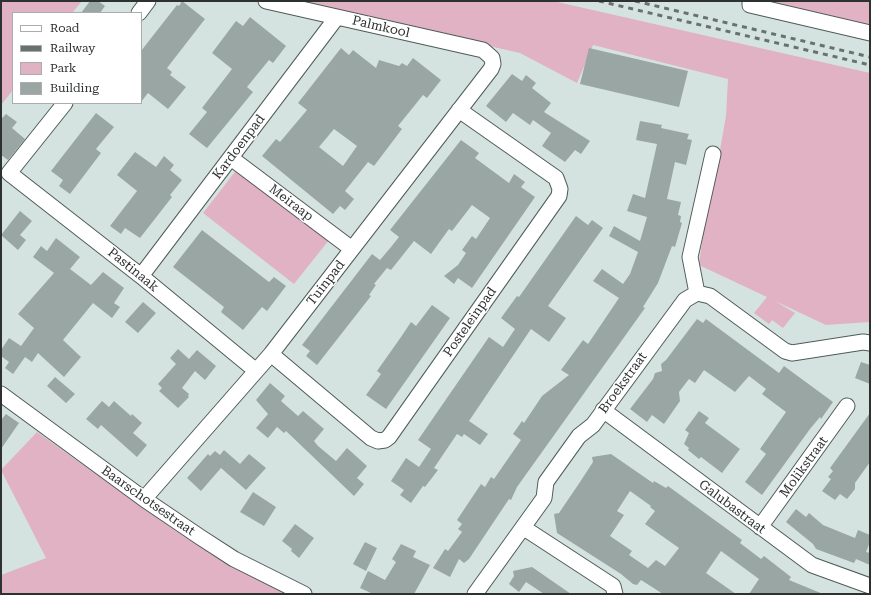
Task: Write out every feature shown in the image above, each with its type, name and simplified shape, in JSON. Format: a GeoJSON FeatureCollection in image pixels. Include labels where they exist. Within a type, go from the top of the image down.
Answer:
{"type":"FeatureCollection","features":[{"type":"Feature","properties":{"kind":"street"},"geometry":{"type":"LineString","coordinates":[[139,12],[148,1]]}},
{"type":"Feature","properties":{"kind":"street","name":"Palmkool"},"geometry":{"type":"LineString","coordinates":[[266,1],[483,50],[492,58]]}},
{"type":"Feature","properties":{"kind":"street"},"geometry":{"type":"LineString","coordinates":[[750,3],[870,33]]}},
{"type":"Feature","properties":{"kind":"street","name":"Kardoenpad"},"geometry":{"type":"LineString","coordinates":[[141,276],[337,17]]}},
{"type":"Feature","properties":{"kind":"street","name":"Tuinpad"},"geometry":{"type":"LineString","coordinates":[[144,499],[255,370],[271,354],[491,69],[492,58]]}},
{"type":"Feature","properties":{"kind":"street","name":"Pastinaak"},"geometry":{"type":"LineString","coordinates":[[64,104],[9,172],[141,276],[255,370]]}},
{"type":"Feature","properties":{"kind":"street","name":"Posteleinpad"},"geometry":{"type":"LineString","coordinates":[[271,354],[371,438],[378,441],[385,440],[389,437],[559,196],[560,189],[556,178],[459,110]]}},
{"type":"Feature","properties":{"kind":"street"},"geometry":{"type":"LineString","coordinates":[[713,154],[690,257],[697,293],[710,296],[785,351],[792,353],[863,342],[870,343]]}},
{"type":"Feature","properties":{"kind":"street","name":"Meiraap"},"geometry":{"type":"LineString","coordinates":[[231,158],[352,249]]}},
{"type":"Feature","properties":{"kind":"street","name":"Broekstraat"},"geometry":{"type":"LineString","coordinates":[[475,594],[524,528],[544,498],[546,482],[579,436],[593,425],[685,300],[697,293]]}},
{"type":"Feature","properties":{"kind":"street","name":"Baarschotsestraat"},"geometry":{"type":"LineString","coordinates":[[1,394],[144,499],[234,559],[304,594]]}},
{"type":"Feature","properties":{"kind":"street","name":"Molikstraat"},"geometry":{"type":"LineString","coordinates":[[760,527],[847,406]]}},
{"type":"Feature","properties":{"kind":"street","name":"Galubastraat"},"geometry":{"type":"LineString","coordinates":[[604,410],[812,565],[870,586]]}},
{"type":"Feature","properties":{"kind":"street"},"geometry":{"type":"LineString","coordinates":[[524,528],[612,586],[615,594]]}},
{"type":"Feature","properties":{"kind":"green space"},"geometry":{"type":"Polygon","coordinates":[[[1,1],[82,1],[73,12],[12,12],[12,91],[1,105],[1,1]]]}},
{"type":"Feature","properties":{"kind":"green space"},"geometry":{"type":"Polygon","coordinates":[[[290,1],[553,1],[870,73],[870,322],[826,325],[775,301],[795,313],[783,328],[772,320],[769,324],[754,313],[767,297],[699,265],[706,211],[726,116],[728,79],[593,45],[577,83],[520,53],[290,1]]]}},
{"type":"Feature","properties":{"kind":"green space"},"geometry":{"type":"Polygon","coordinates":[[[768,1],[870,1],[870,25],[768,1]]]}},
{"type":"Feature","properties":{"kind":"green space"},"geometry":{"type":"Polygon","coordinates":[[[238,168],[329,240],[294,284],[203,213],[238,168]]]}},
{"type":"Feature","properties":{"kind":"green space"},"geometry":{"type":"Polygon","coordinates":[[[37,432],[177,532],[229,565],[289,594],[1,594],[1,575],[46,558],[1,470],[37,432]]]}},
{"type":"Feature","properties":{"kind":"building"},"geometry":{"type":"Polygon","coordinates":[[[90,1],[98,1],[105,6],[101,12],[82,12],[90,1]]]}},
{"type":"Feature","properties":{"kind":"building"},"geometry":{"type":"Polygon","coordinates":[[[182,1],[205,19],[167,68],[172,72],[170,75],[186,87],[168,109],[148,93],[142,101],[142,50],[177,5],[179,6],[182,1]]]}},
{"type":"Feature","properties":{"kind":"building"},"geometry":{"type":"Polygon","coordinates":[[[250,17],[286,46],[273,63],[269,60],[247,87],[253,92],[207,148],[189,134],[207,112],[202,108],[232,69],[212,53],[236,21],[243,26],[250,17]]]}},
{"type":"Feature","properties":{"kind":"building"},"geometry":{"type":"Polygon","coordinates":[[[341,48],[349,55],[353,50],[376,68],[379,60],[399,66],[402,63],[407,66],[413,58],[441,80],[427,98],[423,95],[398,126],[402,129],[374,166],[368,162],[345,191],[354,199],[345,210],[340,206],[333,214],[262,156],[276,139],[280,142],[307,110],[298,103],[341,48]],[[334,129],[319,147],[343,166],[357,146],[334,129]]]}},
{"type":"Feature","properties":{"kind":"building"},"geometry":{"type":"Polygon","coordinates":[[[589,48],[688,71],[679,107],[580,84],[589,48]]]}},
{"type":"Feature","properties":{"kind":"building"},"geometry":{"type":"Polygon","coordinates":[[[512,74],[522,81],[526,75],[536,83],[532,88],[551,103],[544,112],[590,141],[581,154],[575,150],[565,162],[542,146],[551,133],[533,120],[530,125],[513,113],[506,122],[486,106],[512,74]]]}},
{"type":"Feature","properties":{"kind":"building"},"geometry":{"type":"Polygon","coordinates":[[[96,113],[114,127],[96,149],[101,153],[70,194],[59,186],[63,180],[51,171],[96,113]]]}},
{"type":"Feature","properties":{"kind":"building"},"geometry":{"type":"Polygon","coordinates":[[[6,114],[17,122],[12,128],[25,139],[8,160],[1,155],[1,119],[6,114]]]}},
{"type":"Feature","properties":{"kind":"building"},"geometry":{"type":"Polygon","coordinates":[[[640,121],[662,125],[661,128],[689,134],[687,139],[692,140],[686,165],[675,162],[667,199],[681,202],[678,215],[681,216],[680,222],[682,223],[675,247],[672,246],[658,283],[643,307],[645,308],[517,487],[511,500],[509,499],[469,559],[464,563],[459,559],[450,577],[433,568],[445,549],[448,551],[462,532],[458,529],[462,524],[457,520],[481,484],[485,487],[491,477],[494,479],[521,440],[513,434],[522,421],[524,423],[542,396],[569,375],[561,370],[583,340],[588,344],[619,298],[593,281],[602,269],[623,284],[630,274],[638,252],[609,236],[614,226],[640,241],[647,217],[627,211],[633,194],[645,198],[657,144],[636,140],[640,121]]]}},
{"type":"Feature","properties":{"kind":"building"},"geometry":{"type":"Polygon","coordinates":[[[461,140],[479,153],[475,158],[509,183],[514,174],[525,182],[521,187],[535,197],[472,288],[458,278],[454,284],[444,276],[458,265],[466,253],[462,250],[472,236],[476,239],[490,218],[472,205],[452,231],[449,229],[431,254],[414,241],[391,270],[387,268],[374,284],[376,285],[369,295],[371,296],[317,365],[306,356],[310,351],[302,345],[372,254],[380,260],[399,237],[390,230],[461,140]]]}},
{"type":"Feature","properties":{"kind":"building"},"geometry":{"type":"Polygon","coordinates":[[[135,152],[156,167],[164,156],[174,165],[170,170],[182,180],[170,195],[172,197],[140,238],[125,228],[121,234],[110,226],[137,191],[117,175],[135,152]]]}},
{"type":"Feature","properties":{"kind":"building"},"geometry":{"type":"Polygon","coordinates":[[[20,211],[32,221],[20,235],[26,240],[18,250],[1,235],[20,211]]]}},
{"type":"Feature","properties":{"kind":"building"},"geometry":{"type":"Polygon","coordinates":[[[576,216],[588,225],[592,220],[603,228],[548,306],[566,318],[549,342],[531,329],[469,421],[488,434],[480,445],[464,434],[462,437],[457,434],[434,468],[438,470],[425,487],[423,486],[411,503],[400,495],[404,490],[391,481],[406,458],[419,467],[431,449],[418,440],[489,337],[503,347],[515,329],[501,318],[517,296],[519,297],[576,216]]]}},
{"type":"Feature","properties":{"kind":"building"},"geometry":{"type":"Polygon","coordinates":[[[202,230],[269,282],[274,277],[286,286],[267,311],[262,307],[243,330],[221,312],[224,307],[173,267],[202,230]]]}},
{"type":"Feature","properties":{"kind":"building"},"geometry":{"type":"Polygon","coordinates":[[[56,238],[80,257],[70,269],[91,285],[103,272],[124,288],[114,303],[120,307],[112,318],[93,303],[63,340],[81,357],[64,377],[38,353],[32,362],[25,357],[13,374],[5,368],[9,362],[1,356],[1,350],[9,338],[21,346],[34,328],[18,314],[54,273],[33,257],[41,246],[47,251],[56,238]]]}},
{"type":"Feature","properties":{"kind":"building"},"geometry":{"type":"Polygon","coordinates":[[[143,302],[156,313],[138,333],[125,322],[143,302]]]}},
{"type":"Feature","properties":{"kind":"building"},"geometry":{"type":"Polygon","coordinates":[[[432,305],[450,318],[386,409],[366,395],[381,374],[377,371],[411,322],[416,326],[432,305]]]}},
{"type":"Feature","properties":{"kind":"building"},"geometry":{"type":"Polygon","coordinates":[[[697,319],[703,323],[706,319],[779,373],[784,366],[833,402],[821,419],[820,417],[810,429],[762,495],[745,482],[766,454],[760,449],[786,412],[762,394],[766,389],[749,376],[735,392],[704,370],[695,383],[689,379],[679,392],[680,401],[664,424],[652,415],[647,422],[630,409],[653,379],[655,373],[662,371],[661,364],[666,360],[697,319]]]}},
{"type":"Feature","properties":{"kind":"building"},"geometry":{"type":"Polygon","coordinates":[[[178,349],[189,359],[197,350],[216,366],[205,380],[195,371],[182,388],[189,394],[189,397],[178,408],[159,391],[162,388],[158,384],[176,364],[170,358],[178,349]]]}},
{"type":"Feature","properties":{"kind":"building"},"geometry":{"type":"Polygon","coordinates":[[[861,362],[870,365],[870,384],[855,378],[861,362]]]}},
{"type":"Feature","properties":{"kind":"building"},"geometry":{"type":"Polygon","coordinates":[[[55,377],[75,394],[66,403],[47,386],[55,377]]]}},
{"type":"Feature","properties":{"kind":"building"},"geometry":{"type":"Polygon","coordinates":[[[270,383],[285,396],[281,401],[298,416],[303,411],[324,429],[314,441],[318,446],[336,461],[347,448],[367,466],[357,478],[364,484],[354,496],[286,431],[284,433],[277,427],[268,438],[256,428],[268,414],[256,400],[270,383]]]}},
{"type":"Feature","properties":{"kind":"building"},"geometry":{"type":"Polygon","coordinates":[[[102,401],[109,407],[114,401],[131,416],[132,414],[142,423],[133,433],[147,445],[137,457],[101,425],[98,429],[86,419],[102,401]]]}},
{"type":"Feature","properties":{"kind":"building"},"geometry":{"type":"Polygon","coordinates":[[[699,411],[709,418],[705,423],[740,449],[722,473],[701,457],[699,459],[688,450],[689,448],[684,444],[689,433],[685,430],[699,411]]]}},
{"type":"Feature","properties":{"kind":"building"},"geometry":{"type":"Polygon","coordinates":[[[870,413],[870,462],[855,483],[855,489],[847,499],[840,494],[835,500],[822,491],[831,479],[828,477],[833,471],[830,468],[870,413]]]}},
{"type":"Feature","properties":{"kind":"building"},"geometry":{"type":"Polygon","coordinates":[[[6,414],[19,423],[1,449],[1,420],[6,414]]]}},
{"type":"Feature","properties":{"kind":"building"},"geometry":{"type":"Polygon","coordinates":[[[224,450],[240,464],[249,454],[266,468],[246,490],[221,468],[201,491],[187,478],[208,454],[210,456],[215,451],[220,455],[224,450]]]}},
{"type":"Feature","properties":{"kind":"building"},"geometry":{"type":"Polygon","coordinates":[[[611,454],[653,483],[654,481],[666,488],[668,486],[742,540],[740,543],[761,559],[764,556],[791,577],[789,580],[823,594],[749,594],[759,579],[721,551],[706,573],[736,594],[663,594],[641,580],[637,585],[633,584],[621,574],[557,533],[554,514],[559,513],[580,482],[593,462],[592,457],[611,454]],[[630,491],[617,511],[624,515],[610,536],[632,551],[629,555],[648,568],[656,560],[665,566],[679,548],[645,524],[655,511],[650,507],[651,506],[630,491]]]}},
{"type":"Feature","properties":{"kind":"building"},"geometry":{"type":"Polygon","coordinates":[[[253,492],[276,507],[264,526],[240,512],[253,492]]]}},
{"type":"Feature","properties":{"kind":"building"},"geometry":{"type":"Polygon","coordinates":[[[796,509],[806,517],[809,513],[823,525],[855,538],[858,530],[870,535],[870,542],[866,552],[870,553],[870,565],[856,559],[854,563],[816,549],[813,544],[786,522],[796,509]]]}},
{"type":"Feature","properties":{"kind":"building"},"geometry":{"type":"Polygon","coordinates":[[[295,524],[314,538],[299,558],[291,551],[292,549],[282,541],[295,524]]]}},
{"type":"Feature","properties":{"kind":"building"},"geometry":{"type":"Polygon","coordinates":[[[365,542],[377,548],[366,571],[353,564],[365,542]]]}},
{"type":"Feature","properties":{"kind":"building"},"geometry":{"type":"Polygon","coordinates":[[[401,544],[416,551],[413,557],[430,565],[414,594],[373,594],[360,588],[368,571],[385,580],[396,562],[392,559],[401,544]]]}},
{"type":"Feature","properties":{"kind":"building"},"geometry":{"type":"Polygon","coordinates":[[[532,567],[571,594],[544,594],[526,582],[519,592],[509,584],[514,576],[513,571],[532,567]]]}},
{"type":"Feature","properties":{"kind":"railway"},"geometry":{"type":"LineString","coordinates":[[599,1],[870,65]]}},
{"type":"Feature","properties":{"kind":"railway"},"geometry":{"type":"LineString","coordinates":[[635,1],[870,57]]}}]}
